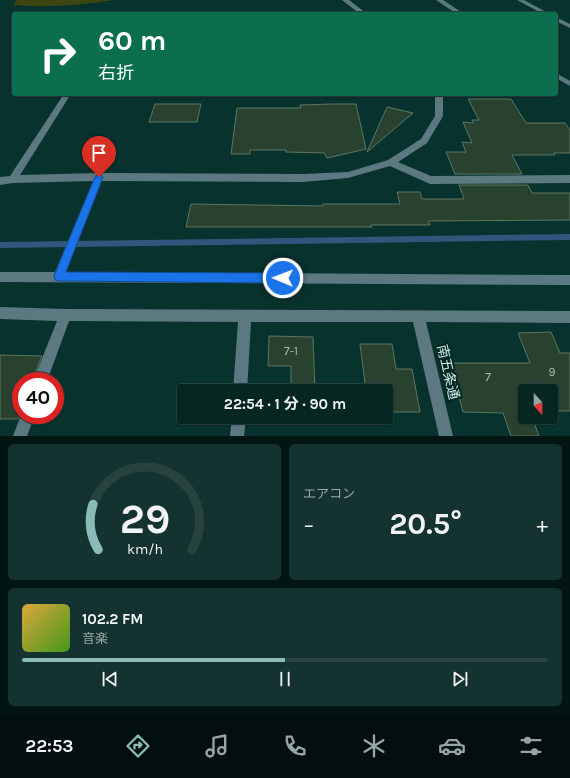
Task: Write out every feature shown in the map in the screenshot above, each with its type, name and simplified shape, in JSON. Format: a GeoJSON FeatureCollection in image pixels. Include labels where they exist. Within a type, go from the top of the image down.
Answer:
{"type":"FeatureCollection","features":[{"type":"Feature","properties":{"kind":"street"},"geometry":{"type":"LineString","coordinates":[[346,0],[361,12]]}},
{"type":"Feature","properties":{"kind":"street"},"geometry":{"type":"LineString","coordinates":[[439,0],[458,12]]}},
{"type":"Feature","properties":{"kind":"street"},"geometry":{"type":"LineString","coordinates":[[520,0],[543,12]]}},
{"type":"Feature","properties":{"kind":"street"},"geometry":{"type":"LineString","coordinates":[[558,20],[570,26]]}},
{"type":"Feature","properties":{"kind":"street"},"geometry":{"type":"LineString","coordinates":[[558,76],[570,84]]}},
{"type":"Feature","properties":{"kind":"street"},"geometry":{"type":"LineString","coordinates":[[12,179],[66,96]]}},
{"type":"Feature","properties":{"kind":"street"},"geometry":{"type":"LineString","coordinates":[[0,181],[12,179],[99,177],[303,178],[348,175],[390,164],[424,142],[439,116],[439,96]]}},
{"type":"Feature","properties":{"kind":"street"},"geometry":{"type":"LineString","coordinates":[[390,164],[430,180],[570,179]]}},
{"type":"Feature","properties":{"kind":"street"},"geometry":{"type":"LineString","coordinates":[[59,276],[99,177]]}},
{"type":"Feature","properties":{"kind":"street"},"geometry":{"type":"LineString","coordinates":[[0,277],[59,276],[570,280]]}},
{"type":"Feature","properties":{"kind":"street"},"geometry":{"type":"LineString","coordinates":[[0,313],[65,315],[570,317]]}},
{"type":"Feature","properties":{"kind":"street"},"geometry":{"type":"LineString","coordinates":[[43,372],[65,315]]}},
{"type":"Feature","properties":{"kind":"street"},"geometry":{"type":"LineString","coordinates":[[240,384],[245,315]]}},
{"type":"Feature","properties":{"kind":"street","name":"南五条通"},"geometry":{"type":"LineString","coordinates":[[418,316],[446,436]]}},
{"type":"Feature","properties":{"kind":"street"},"geometry":{"type":"LineString","coordinates":[[20,436],[25,424]]}},
{"type":"Feature","properties":{"kind":"street"},"geometry":{"type":"LineString","coordinates":[[237,436],[238,424]]}},
{"type":"Feature","properties":{"kind":"green space"},"geometry":{"type":"Polygon","coordinates":[[[17,0],[115,0],[64,6],[13,5],[17,0]]]}},
{"type":"Feature","properties":{"kind":"building"},"geometry":{"type":"Polygon","coordinates":[[[468,99],[511,99],[526,123],[565,123],[570,130],[570,153],[554,153],[555,155],[512,155],[522,174],[455,174],[446,152],[466,152],[462,142],[472,143],[463,122],[473,123],[472,120],[479,120],[468,99]]]}},
{"type":"Feature","properties":{"kind":"building"},"geometry":{"type":"Polygon","coordinates":[[[155,104],[201,104],[197,122],[149,122],[155,104]]]}},
{"type":"Feature","properties":{"kind":"building"},"geometry":{"type":"Polygon","coordinates":[[[356,104],[366,149],[327,158],[324,153],[286,152],[286,150],[250,150],[250,154],[231,154],[237,108],[301,108],[300,105],[356,104]]]}},
{"type":"Feature","properties":{"kind":"building"},"geometry":{"type":"Polygon","coordinates":[[[387,107],[413,113],[367,152],[387,107]]]}},
{"type":"Feature","properties":{"kind":"building"},"geometry":{"type":"Polygon","coordinates":[[[459,185],[528,185],[532,193],[570,193],[570,220],[428,221],[430,225],[371,225],[372,227],[186,227],[191,204],[323,206],[323,204],[400,204],[397,192],[420,192],[422,199],[464,199],[459,185]]]}},
{"type":"Feature","properties":{"kind":"building"},"geometry":{"type":"Polygon","coordinates":[[[551,332],[560,353],[570,353],[570,411],[558,411],[558,384],[518,384],[518,424],[535,424],[539,436],[511,436],[503,413],[463,412],[450,363],[530,363],[518,333],[551,332]]]}},
{"type":"Feature","properties":{"kind":"building"},"geometry":{"type":"Polygon","coordinates":[[[269,336],[313,337],[315,384],[291,384],[291,366],[268,366],[269,336]]]}},
{"type":"Feature","properties":{"kind":"building"},"geometry":{"type":"Polygon","coordinates":[[[360,344],[392,344],[396,369],[412,369],[420,412],[393,412],[393,384],[365,384],[360,344]]]}},
{"type":"Feature","properties":{"kind":"building"},"geometry":{"type":"Polygon","coordinates":[[[0,355],[42,356],[36,372],[12,372],[12,419],[0,419],[0,355]]]}},
{"type":"Feature","properties":{"kind":"waterway"},"geometry":{"type":"LineString","coordinates":[[0,245],[570,237]]}},
{"type":"Feature","properties":{"kind":"route"},"geometry":{"type":"LineString","coordinates":[[99,177],[59,276],[283,278]]}}]}
